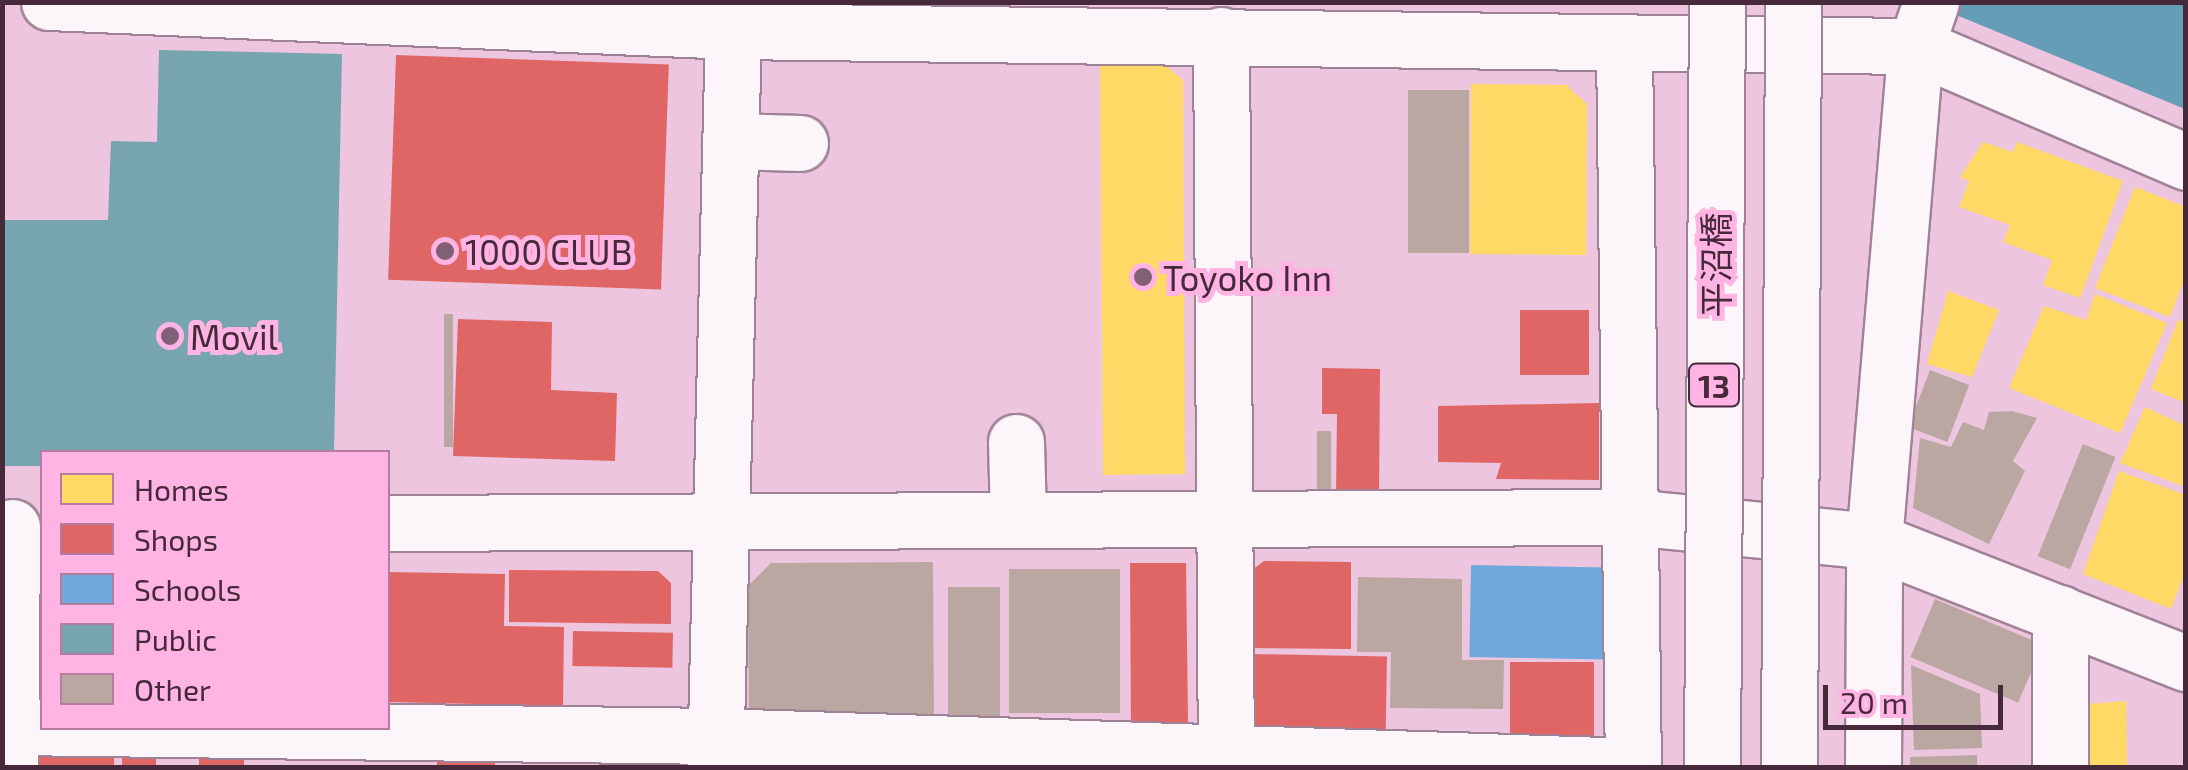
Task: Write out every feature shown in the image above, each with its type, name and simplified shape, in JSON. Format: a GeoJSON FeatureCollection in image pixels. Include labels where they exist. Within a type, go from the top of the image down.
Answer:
{"type":"FeatureCollection","features":[{"type":"Feature","properties":{"kind":"street"},"geometry":{"type":"LineString","coordinates":[[49,2],[733,31],[1221,35],[1624,45],[1924,24],[2186,162]]}},
{"type":"Feature","properties":{"kind":"street","name":"平沼橋"},"geometry":{"type":"LineString","coordinates":[[1712,768],[1717,2]]}},
{"type":"Feature","properties":{"kind":"street","name":"13"},"geometry":{"type":"LineString","coordinates":[[1788,768],[1793,2]]}},
{"type":"Feature","properties":{"kind":"street"},"geometry":{"type":"LineString","coordinates":[[1873,768],[1874,540],[1924,24]]}},
{"type":"Feature","properties":{"kind":"street"},"geometry":{"type":"LineString","coordinates":[[716,752],[733,31]]}},
{"type":"Feature","properties":{"kind":"street"},"geometry":{"type":"LineString","coordinates":[[1221,35],[1226,760]]}},
{"type":"Feature","properties":{"kind":"street"},"geometry":{"type":"LineString","coordinates":[[19,528],[11,747],[716,752],[1634,767],[1624,45]]}},
{"type":"Feature","properties":{"kind":"street"},"geometry":{"type":"LineString","coordinates":[[730,141],[800,143]]}},
{"type":"Feature","properties":{"kind":"street"},"geometry":{"type":"LineString","coordinates":[[1016,442],[1018,519]]}},
{"type":"Feature","properties":{"kind":"street"},"geometry":{"type":"LineString","coordinates":[[390,523],[1632,517],[1874,540],[2186,663]]}},
{"type":"Feature","properties":{"kind":"street"},"geometry":{"type":"LineString","coordinates":[[2060,613],[2060,768]]}},
{"type":"Feature","properties":{"kind":"water"},"geometry":{"type":"Polygon","coordinates":[[[1927,3],[2185,3],[2185,109],[1927,3]]]}},
{"type":"Feature","properties":{"kind":"building: Homes","name":"Toyoko Inn"},"geometry":{"type":"Polygon","coordinates":[[[1100,66],[1166,66],[1183,80],[1185,474],[1103,475],[1100,66]]]}},
{"type":"Feature","properties":{"kind":"building: Homes"},"geometry":{"type":"Polygon","coordinates":[[[1471,84],[1566,85],[1587,104],[1586,255],[1470,254],[1471,84]]]}},
{"type":"Feature","properties":{"kind":"building: Homes"},"geometry":{"type":"Polygon","coordinates":[[[1983,142],[2013,152],[2017,142],[2123,181],[2080,298],[2043,285],[2052,260],[2003,242],[2010,225],[1959,207],[1969,181],[1960,177],[1983,142]]]}},
{"type":"Feature","properties":{"kind":"building: Homes"},"geometry":{"type":"Polygon","coordinates":[[[2135,187],[2186,207],[2186,275],[2170,317],[2095,288],[2135,187]]]}},
{"type":"Feature","properties":{"kind":"building: Homes"},"geometry":{"type":"Polygon","coordinates":[[[1948,291],[1999,310],[1972,377],[1927,364],[1948,291]]]}},
{"type":"Feature","properties":{"kind":"building: Homes"},"geometry":{"type":"Polygon","coordinates":[[[2095,294],[2167,323],[2120,433],[2009,388],[2044,306],[2086,320],[2095,294]]]}},
{"type":"Feature","properties":{"kind":"building: Homes"},"geometry":{"type":"Polygon","coordinates":[[[2178,320],[2186,323],[2186,403],[2151,389],[2178,320]]]}},
{"type":"Feature","properties":{"kind":"building: Homes"},"geometry":{"type":"Polygon","coordinates":[[[2145,407],[2186,426],[2186,487],[2120,463],[2145,407]]]}},
{"type":"Feature","properties":{"kind":"building: Homes"},"geometry":{"type":"Polygon","coordinates":[[[2119,471],[2186,495],[2186,570],[2171,609],[2083,574],[2119,471]]]}},
{"type":"Feature","properties":{"kind":"building: Homes"},"geometry":{"type":"Polygon","coordinates":[[[2126,701],[2127,768],[2085,768],[2089,704],[2126,701]]]}},
{"type":"Feature","properties":{"kind":"building: Shops","name":"1000 CLUB"},"geometry":{"type":"Polygon","coordinates":[[[396,55],[669,65],[661,289],[388,280],[396,55]]]}},
{"type":"Feature","properties":{"kind":"building: Shops"},"geometry":{"type":"Polygon","coordinates":[[[1520,310],[1589,310],[1589,375],[1520,375],[1520,310]]]}},
{"type":"Feature","properties":{"kind":"building: Shops"},"geometry":{"type":"Polygon","coordinates":[[[458,319],[552,322],[551,390],[617,393],[615,461],[453,456],[458,319]]]}},
{"type":"Feature","properties":{"kind":"building: Shops"},"geometry":{"type":"Polygon","coordinates":[[[1322,368],[1380,369],[1379,495],[1336,494],[1337,414],[1322,414],[1322,368]]]}},
{"type":"Feature","properties":{"kind":"building: Shops"},"geometry":{"type":"Polygon","coordinates":[[[1599,403],[1599,480],[1496,479],[1501,463],[1438,462],[1438,406],[1599,403]]]}},
{"type":"Feature","properties":{"kind":"building: Shops"},"geometry":{"type":"Polygon","coordinates":[[[1264,561],[1351,562],[1351,649],[1250,648],[1249,572],[1264,561]]]}},
{"type":"Feature","properties":{"kind":"building: Shops"},"geometry":{"type":"Polygon","coordinates":[[[1130,563],[1186,563],[1188,722],[1174,739],[1131,735],[1130,563]]]}},
{"type":"Feature","properties":{"kind":"building: Shops"},"geometry":{"type":"Polygon","coordinates":[[[509,570],[658,571],[671,583],[671,624],[509,622],[509,570]]]}},
{"type":"Feature","properties":{"kind":"building: Shops"},"geometry":{"type":"Polygon","coordinates":[[[390,572],[505,574],[504,626],[564,627],[563,706],[390,702],[390,572]]]}},
{"type":"Feature","properties":{"kind":"building: Shops"},"geometry":{"type":"Polygon","coordinates":[[[573,631],[673,633],[672,668],[572,666],[573,631]]]}},
{"type":"Feature","properties":{"kind":"building: Shops"},"geometry":{"type":"Polygon","coordinates":[[[1249,654],[1387,656],[1385,745],[1247,743],[1249,654]]]}},
{"type":"Feature","properties":{"kind":"building: Shops"},"geometry":{"type":"Polygon","coordinates":[[[1510,662],[1594,662],[1594,743],[1510,743],[1510,662]]]}},
{"type":"Feature","properties":{"kind":"building: Shops"},"geometry":{"type":"Polygon","coordinates":[[[35,745],[114,748],[114,768],[34,768],[35,745]]]}},
{"type":"Feature","properties":{"kind":"building: Shops"},"geometry":{"type":"Polygon","coordinates":[[[199,745],[244,745],[244,768],[199,768],[199,745]]]}},
{"type":"Feature","properties":{"kind":"building: Shops"},"geometry":{"type":"Polygon","coordinates":[[[122,748],[156,748],[156,768],[122,768],[122,748]]]}},
{"type":"Feature","properties":{"kind":"building: Shops"},"geometry":{"type":"Polygon","coordinates":[[[437,759],[495,761],[495,768],[437,768],[437,759]]]}},
{"type":"Feature","properties":{"kind":"building: Schools"},"geometry":{"type":"Polygon","coordinates":[[[1471,565],[1608,567],[1606,659],[1469,657],[1471,565]]]}},
{"type":"Feature","properties":{"kind":"building: Public","name":"Movil"},"geometry":{"type":"Polygon","coordinates":[[[159,50],[342,54],[334,450],[40,450],[40,466],[2,466],[2,220],[108,220],[111,141],[157,142],[159,50]]]}},
{"type":"Feature","properties":{"kind":"building: Other"},"geometry":{"type":"Polygon","coordinates":[[[1408,90],[1469,90],[1469,253],[1408,253],[1408,90]]]}},
{"type":"Feature","properties":{"kind":"building: Other"},"geometry":{"type":"Polygon","coordinates":[[[444,314],[453,314],[453,447],[444,447],[444,314]]]}},
{"type":"Feature","properties":{"kind":"building: Other"},"geometry":{"type":"Polygon","coordinates":[[[1930,370],[1969,385],[1947,442],[1908,427],[1930,370]]]}},
{"type":"Feature","properties":{"kind":"building: Other"},"geometry":{"type":"Polygon","coordinates":[[[2012,411],[2037,418],[2013,461],[2025,471],[1989,544],[1913,508],[1920,438],[1951,447],[1963,422],[1984,430],[1989,412],[2012,411]]]}},
{"type":"Feature","properties":{"kind":"building: Other"},"geometry":{"type":"Polygon","coordinates":[[[1317,431],[1331,431],[1331,491],[1317,491],[1317,431]]]}},
{"type":"Feature","properties":{"kind":"building: Other"},"geometry":{"type":"Polygon","coordinates":[[[2083,444],[2115,457],[2070,569],[2038,556],[2083,444]]]}},
{"type":"Feature","properties":{"kind":"building: Other"},"geometry":{"type":"Polygon","coordinates":[[[933,562],[934,721],[749,722],[748,586],[771,563],[933,562]]]}},
{"type":"Feature","properties":{"kind":"building: Other"},"geometry":{"type":"Polygon","coordinates":[[[1009,569],[1120,569],[1120,713],[1009,713],[1009,569]]]}},
{"type":"Feature","properties":{"kind":"building: Other"},"geometry":{"type":"Polygon","coordinates":[[[1358,577],[1462,579],[1462,660],[1504,660],[1503,709],[1390,708],[1391,652],[1357,652],[1358,577]]]}},
{"type":"Feature","properties":{"kind":"building: Other"},"geometry":{"type":"Polygon","coordinates":[[[948,587],[1000,587],[1000,716],[948,716],[948,587]]]}},
{"type":"Feature","properties":{"kind":"building: Other"},"geometry":{"type":"Polygon","coordinates":[[[1935,599],[2043,645],[2018,703],[1910,657],[1935,599]]]}},
{"type":"Feature","properties":{"kind":"building: Other"},"geometry":{"type":"Polygon","coordinates":[[[1911,665],[1980,694],[1982,748],[1914,750],[1911,665]]]}},
{"type":"Feature","properties":{"kind":"building: Other"},"geometry":{"type":"Polygon","coordinates":[[[1977,755],[1977,768],[1910,768],[1910,757],[1977,755]]]}},
{"type":"Feature","properties":{"kind":"place","name":"1000 CLUB"},"geometry":{"type":"Point","coordinates":[445,251]}},
{"type":"Feature","properties":{"kind":"place","name":"Toyoko Inn"},"geometry":{"type":"Point","coordinates":[1143,277]}},
{"type":"Feature","properties":{"kind":"place","name":"Movil"},"geometry":{"type":"Point","coordinates":[170,336]}}]}
